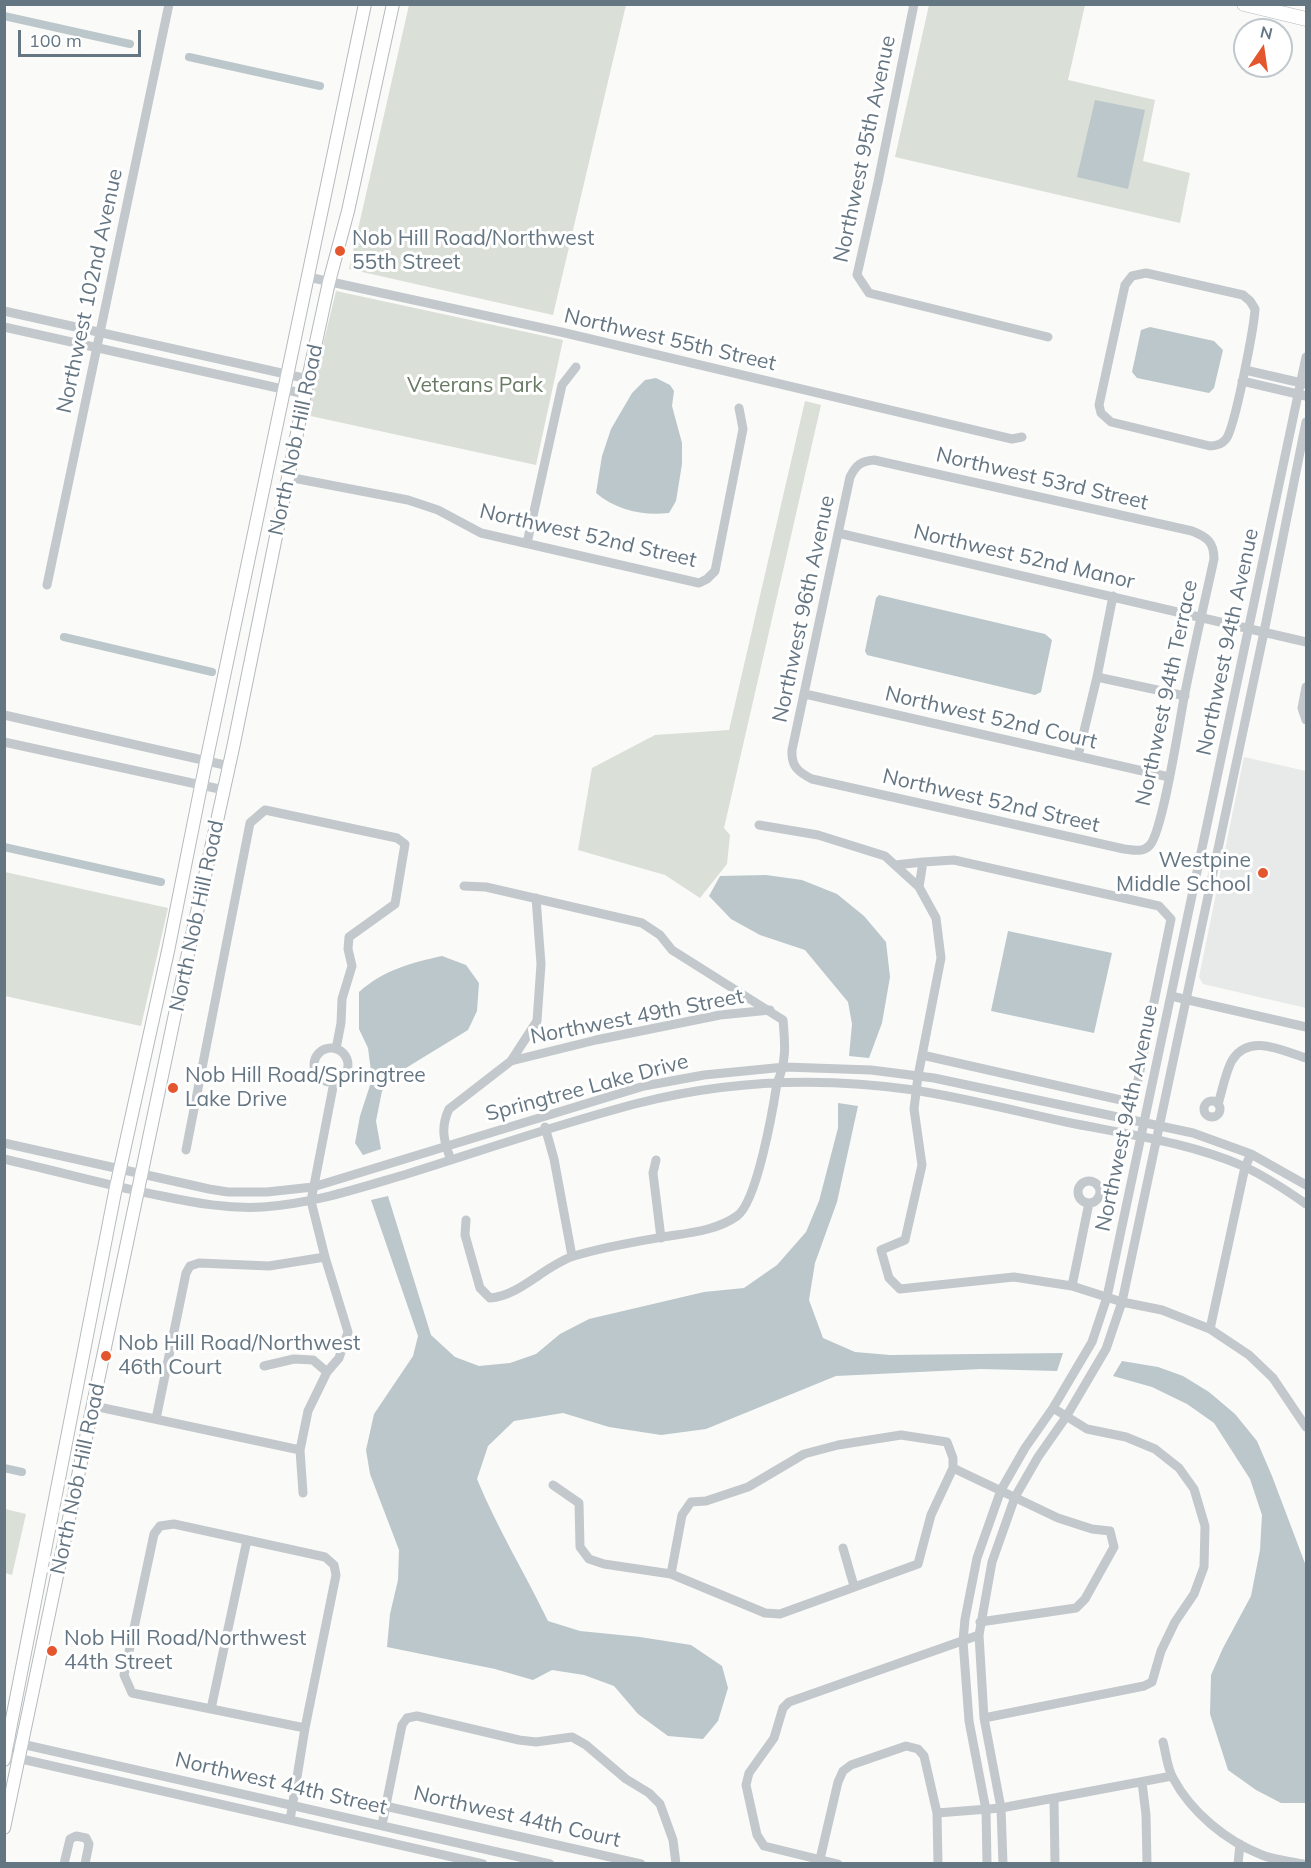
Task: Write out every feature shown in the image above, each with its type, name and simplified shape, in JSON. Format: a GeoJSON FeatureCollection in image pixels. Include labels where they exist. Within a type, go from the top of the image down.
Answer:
{"type":"FeatureCollection","features":[{"type":"Feature","properties":{"kind":"highway"},"geometry":{"type":"LineString","coordinates":[[1244,4],[1306,19]]}},
{"type":"Feature","properties":{"kind":"main road","name":"North Nob Hill Road"},"geometry":{"type":"LineString","coordinates":[[5,1756],[6,1740],[116,1186],[168,951],[286,374],[365,4]]}},
{"type":"Feature","properties":{"kind":"main road","name":"North Nob Hill Road"},"geometry":{"type":"LineString","coordinates":[[4,1828],[224,790],[308,379],[329,282],[348,211],[393,4]]}},
{"type":"Feature","properties":{"kind":"street","name":"Northwest 102nd Avenue"},"geometry":{"type":"LineString","coordinates":[[46,585],[169,4]]}},
{"type":"Feature","properties":{"kind":"street","name":"Northwest 95th Avenue"},"geometry":{"type":"LineString","coordinates":[[914,4],[878,182],[856,275],[869,293],[1048,337]]}},
{"type":"Feature","properties":{"kind":"street"},"geometry":{"type":"LineString","coordinates":[[1146,273],[1244,295],[1255,309],[1242,381],[1228,437],[1217,446],[1111,422],[1101,413],[1099,405],[1125,285],[1132,276],[1146,273]]}},
{"type":"Feature","properties":{"kind":"street","name":"Northwest 55th Street"},"geometry":{"type":"LineString","coordinates":[[308,277],[561,332],[1012,439],[1022,436]]}},
{"type":"Feature","properties":{"kind":"street"},"geometry":{"type":"LineString","coordinates":[[4,311],[308,379]]}},
{"type":"Feature","properties":{"kind":"street"},"geometry":{"type":"LineString","coordinates":[[4,327],[305,394]]}},
{"type":"Feature","properties":{"kind":"street","name":"Northwest 94th Avenue"},"geometry":{"type":"LineString","coordinates":[[987,1863],[986,1809],[969,1721],[963,1641],[977,1558],[1001,1490],[1092,1342],[1107,1297],[1249,628],[1303,395],[1306,357]]}},
{"type":"Feature","properties":{"kind":"street"},"geometry":{"type":"LineString","coordinates":[[527,543],[562,385],[576,368]]}},
{"type":"Feature","properties":{"kind":"street"},"geometry":{"type":"LineString","coordinates":[[1245,370],[1304,384]]}},
{"type":"Feature","properties":{"kind":"street"},"geometry":{"type":"LineString","coordinates":[[1242,381],[1303,395]]}},
{"type":"Feature","properties":{"kind":"street","name":"Northwest 52nd Street"},"geometry":{"type":"LineString","coordinates":[[288,477],[408,500],[438,510],[481,533],[699,583],[715,571],[744,429],[739,408]]}},
{"type":"Feature","properties":{"kind":"street","name":"Northwest 94th Avenue"},"geometry":{"type":"LineString","coordinates":[[1003,1863],[1001,1808],[984,1718],[979,1635],[992,1562],[1015,1497],[1106,1349],[1122,1302],[1264,632],[1306,422]]}},
{"type":"Feature","properties":{"kind":"street","name":"Northwest 96th Avenue"},"geometry":{"type":"LineString","coordinates":[[795,769],[792,750],[849,477],[862,461]]}},
{"type":"Feature","properties":{"kind":"street","name":"Northwest 53rd Street"},"geometry":{"type":"LineString","coordinates":[[862,461],[886,461],[1192,531],[1203,535],[1211,542]]}},
{"type":"Feature","properties":{"kind":"street","name":"Northwest 52nd Manor"},"geometry":{"type":"LineString","coordinates":[[838,533],[1306,642]]}},
{"type":"Feature","properties":{"kind":"street","name":"Northwest 94th Terrace"},"geometry":{"type":"LineString","coordinates":[[1146,849],[1156,835],[1169,777],[1214,559],[1211,542]]}},
{"type":"Feature","properties":{"kind":"street"},"geometry":{"type":"LineString","coordinates":[[1078,756],[1113,596]]}},
{"type":"Feature","properties":{"kind":"street"},"geometry":{"type":"LineString","coordinates":[[1097,677],[1185,696]]}},
{"type":"Feature","properties":{"kind":"street"},"geometry":{"type":"LineString","coordinates":[[1306,687],[1302,708],[1306,720]]}},
{"type":"Feature","properties":{"kind":"street","name":"Northwest 52nd Court"},"geometry":{"type":"LineString","coordinates":[[805,694],[1169,777]]}},
{"type":"Feature","properties":{"kind":"street"},"geometry":{"type":"LineString","coordinates":[[4,715],[229,766]]}},
{"type":"Feature","properties":{"kind":"street"},"geometry":{"type":"LineString","coordinates":[[4,742],[224,790]]}},
{"type":"Feature","properties":{"kind":"street","name":"Northwest 52nd Street"},"geometry":{"type":"LineString","coordinates":[[795,769],[812,778],[824,781],[1124,849],[1136,851],[1146,849]]}},
{"type":"Feature","properties":{"kind":"street"},"geometry":{"type":"LineString","coordinates":[[186,1150],[250,823],[265,810],[397,838],[405,844],[395,904],[349,937],[348,949],[352,966],[342,999],[341,1023],[336,1049]]}},
{"type":"Feature","properties":{"kind":"street"},"geometry":{"type":"LineString","coordinates":[[759,825],[818,835],[885,856],[919,886],[936,918],[941,958],[915,1091],[914,1109],[922,1165],[905,1240],[881,1250],[889,1278],[900,1289],[1014,1277],[1072,1286],[1122,1302],[1162,1310],[1210,1329],[1249,1355],[1273,1378],[1306,1427]]}},
{"type":"Feature","properties":{"kind":"street"},"geometry":{"type":"LineString","coordinates":[[895,866],[954,860],[1159,906],[1171,919],[1136,1090],[1129,1097],[1121,1100],[922,1055]]}},
{"type":"Feature","properties":{"kind":"street"},"geometry":{"type":"LineString","coordinates":[[919,886],[923,862]]}},
{"type":"Feature","properties":{"kind":"street"},"geometry":{"type":"LineString","coordinates":[[464,886],[486,887],[642,923],[660,935],[672,950],[783,1020],[784,1067],[777,1083],[753,1192],[739,1216],[710,1229],[572,1256],[546,1269],[502,1297],[490,1298],[480,1288],[465,1235],[465,1220]]}},
{"type":"Feature","properties":{"kind":"street"},"geometry":{"type":"LineString","coordinates":[[451,1160],[443,1134],[443,1121],[449,1109],[512,1061],[537,1021],[541,964],[536,898]]}},
{"type":"Feature","properties":{"kind":"street"},"geometry":{"type":"LineString","coordinates":[[1171,996],[1306,1027]]}},
{"type":"Feature","properties":{"kind":"street","name":"Northwest 49th Street"},"geometry":{"type":"LineString","coordinates":[[512,1061],[596,1040],[720,1015],[770,1010]]}},
{"type":"Feature","properties":{"kind":"street"},"geometry":{"type":"LineString","coordinates":[[1218,1104],[1233,1059],[1245,1047],[1258,1044],[1306,1058]]}},
{"type":"Feature","properties":{"kind":"street"},"geometry":{"type":"LineString","coordinates":[[327,1048],[336,1049],[346,1058],[348,1069],[342,1079],[334,1082],[320,1080],[313,1064],[314,1059],[327,1048]]}},
{"type":"Feature","properties":{"kind":"street","name":"Springtree Lake Drive"},"geometry":{"type":"LineString","coordinates":[[9,1144],[177,1183],[228,1192],[267,1192],[313,1187],[658,1083],[732,1071],[784,1067],[850,1068],[918,1076],[1145,1122],[1207,1137],[1251,1154],[1306,1185]]}},
{"type":"Feature","properties":{"kind":"street"},"geometry":{"type":"LineString","coordinates":[[303,1493],[300,1450],[308,1411],[327,1372],[339,1358],[348,1332],[311,1201],[334,1082]]}},
{"type":"Feature","properties":{"kind":"street","name":"Springtree Lake Drive"},"geometry":{"type":"LineString","coordinates":[[7,1160],[188,1201],[260,1208],[311,1201],[359,1188],[628,1106],[668,1096],[723,1087],[777,1083],[852,1084],[915,1091],[1141,1137],[1211,1154],[1245,1167],[1306,1204]]}},
{"type":"Feature","properties":{"kind":"street"},"geometry":{"type":"LineString","coordinates":[[542,1117],[554,1159],[572,1256]]}},
{"type":"Feature","properties":{"kind":"street"},"geometry":{"type":"LineString","coordinates":[[7,1160],[9,1144]]}},
{"type":"Feature","properties":{"kind":"street"},"geometry":{"type":"LineString","coordinates":[[1210,1329],[1245,1167],[1251,1154]]}},
{"type":"Feature","properties":{"kind":"street"},"geometry":{"type":"LineString","coordinates":[[656,1160],[653,1173],[661,1238]]}},
{"type":"Feature","properties":{"kind":"street"},"geometry":{"type":"LineString","coordinates":[[1072,1286],[1089,1203]]}},
{"type":"Feature","properties":{"kind":"street"},"geometry":{"type":"LineString","coordinates":[[156,1419],[186,1273],[190,1266],[199,1263],[269,1266],[325,1257]]}},
{"type":"Feature","properties":{"kind":"street"},"geometry":{"type":"LineString","coordinates":[[264,1366],[294,1359],[313,1360],[327,1372]]}},
{"type":"Feature","properties":{"kind":"street"},"geometry":{"type":"LineString","coordinates":[[94,1406],[300,1450]]}},
{"type":"Feature","properties":{"kind":"street"},"geometry":{"type":"LineString","coordinates":[[984,1718],[1144,1686],[1152,1682],[1166,1642],[1175,1622],[1194,1594],[1204,1566],[1205,1526],[1194,1489],[1179,1468],[1155,1449],[1126,1437],[1087,1429],[1053,1408]]}},
{"type":"Feature","properties":{"kind":"street"},"geometry":{"type":"LineString","coordinates":[[553,1485],[579,1503],[580,1547],[589,1559],[604,1564],[671,1574],[765,1613],[780,1614],[918,1564],[931,1515],[953,1468],[953,1458],[947,1442],[901,1435],[838,1444],[804,1454],[748,1487],[706,1501],[691,1502],[682,1515],[671,1574]]}},
{"type":"Feature","properties":{"kind":"street"},"geometry":{"type":"LineString","coordinates":[[953,1468],[1058,1518],[1092,1529],[1110,1531],[1114,1547],[1085,1599],[1076,1608],[980,1622]]}},
{"type":"Feature","properties":{"kind":"street"},"geometry":{"type":"LineString","coordinates":[[290,1820],[305,1728],[336,1575],[334,1565],[325,1557],[174,1524],[160,1526],[154,1534],[124,1675],[132,1693],[305,1728]]}},
{"type":"Feature","properties":{"kind":"street"},"geometry":{"type":"LineString","coordinates":[[212,1709],[247,1540]]}},
{"type":"Feature","properties":{"kind":"street"},"geometry":{"type":"LineString","coordinates":[[843,1548],[854,1586]]}},
{"type":"Feature","properties":{"kind":"street"},"geometry":{"type":"LineString","coordinates":[[838,1863],[764,1846],[757,1835],[746,1785],[749,1773],[774,1738],[783,1708],[789,1702],[979,1635]]}},
{"type":"Feature","properties":{"kind":"street"},"geometry":{"type":"LineString","coordinates":[[382,1825],[402,1725],[407,1718],[417,1716],[519,1740],[537,1742],[572,1737],[586,1745],[660,1804],[673,1840],[676,1863]]}},
{"type":"Feature","properties":{"kind":"street","name":"Northwest 44th Street"},"geometry":{"type":"LineString","coordinates":[[6,1740],[550,1863]]}},
{"type":"Feature","properties":{"kind":"street"},"geometry":{"type":"LineString","coordinates":[[1163,1742],[1172,1776],[1192,1806],[1209,1822],[1262,1860],[1303,1863]]}},
{"type":"Feature","properties":{"kind":"street"},"geometry":{"type":"LineString","coordinates":[[820,1859],[838,1782],[843,1771],[852,1765],[906,1746],[918,1749],[924,1756],[937,1813],[938,1863]]}},
{"type":"Feature","properties":{"kind":"street","name":"Northwest 44th Street"},"geometry":{"type":"LineString","coordinates":[[5,1756],[483,1863]]}},
{"type":"Feature","properties":{"kind":"street"},"geometry":{"type":"LineString","coordinates":[[937,1813],[1001,1808],[1172,1776]]}},
{"type":"Feature","properties":{"kind":"street"},"geometry":{"type":"LineString","coordinates":[[1142,1782],[1146,1815],[1147,1863]]}},
{"type":"Feature","properties":{"kind":"street"},"geometry":{"type":"LineString","coordinates":[[1054,1799],[1055,1863]]}},
{"type":"Feature","properties":{"kind":"street","name":"Northwest 44th Court"},"geometry":{"type":"LineString","coordinates":[[385,1806],[641,1863]]}},
{"type":"Feature","properties":{"kind":"street"},"geometry":{"type":"LineString","coordinates":[[64,1863],[70,1839],[76,1836],[86,1838],[89,1844],[85,1863]]}},
{"type":"Feature","properties":{"kind":"street"},"geometry":{"type":"LineString","coordinates":[[1238,1863],[1240,1844]]}},
{"type":"Feature","properties":{"kind":"shaded area"},"geometry":{"type":"Polygon","coordinates":[[[1095,100],[1145,110],[1128,189],[1077,177],[1095,100]]]}},
{"type":"Feature","properties":{"kind":"shaded area"},"geometry":{"type":"Polygon","coordinates":[[[1150,327],[1214,341],[1223,350],[1214,388],[1209,393],[1137,378],[1132,372],[1141,330],[1150,327]]]}},
{"type":"Feature","properties":{"kind":"shaded area"},"geometry":{"type":"Polygon","coordinates":[[[656,378],[670,385],[674,391],[672,406],[682,443],[682,464],[676,501],[669,513],[659,514],[621,508],[596,493],[602,456],[611,429],[632,393],[645,380],[656,378]]]}},
{"type":"Feature","properties":{"kind":"shaded area"},"geometry":{"type":"Polygon","coordinates":[[[879,595],[1045,634],[1052,640],[1041,692],[1035,695],[867,655],[865,651],[876,598],[879,595]]]}},
{"type":"Feature","properties":{"kind":"shaded area","name":"Westpine Middle School"},"geometry":{"type":"Polygon","coordinates":[[[1244,757],[1306,771],[1306,1008],[1203,984],[1199,977],[1244,757]]]}},
{"type":"Feature","properties":{"kind":"shaded area"},"geometry":{"type":"Polygon","coordinates":[[[766,875],[802,880],[837,894],[864,916],[886,942],[890,977],[882,1023],[869,1058],[849,1056],[852,1024],[848,1002],[805,950],[760,935],[731,919],[709,896],[720,876],[766,875]]]}},
{"type":"Feature","properties":{"kind":"shaded area"},"geometry":{"type":"Polygon","coordinates":[[[1008,931],[1112,953],[1094,1033],[991,1011],[1008,931]]]}},
{"type":"Feature","properties":{"kind":"shaded area"},"geometry":{"type":"Polygon","coordinates":[[[442,956],[466,965],[479,983],[477,1011],[468,1030],[401,1071],[382,1091],[376,1121],[381,1149],[363,1155],[355,1143],[360,1116],[372,1079],[368,1048],[359,1029],[359,992],[368,984],[398,968],[442,956]]]}},
{"type":"Feature","properties":{"kind":"shaded area"},"geometry":{"type":"Polygon","coordinates":[[[838,1103],[858,1106],[837,1202],[815,1263],[809,1300],[823,1338],[855,1352],[890,1355],[1063,1353],[1057,1371],[981,1369],[836,1376],[706,1429],[661,1435],[609,1427],[563,1413],[514,1421],[488,1446],[477,1479],[548,1621],[580,1631],[691,1645],[722,1666],[728,1688],[718,1721],[703,1739],[668,1736],[638,1714],[614,1686],[584,1675],[552,1670],[533,1680],[495,1669],[387,1647],[390,1614],[398,1580],[399,1550],[370,1474],[366,1450],[374,1414],[413,1356],[418,1336],[371,1200],[388,1196],[431,1335],[455,1357],[479,1366],[510,1363],[536,1354],[560,1334],[589,1319],[704,1292],[744,1288],[777,1265],[806,1232],[819,1201],[838,1128],[838,1103]]]}},
{"type":"Feature","properties":{"kind":"shaded area"},"geometry":{"type":"Polygon","coordinates":[[[1122,1361],[1158,1367],[1183,1376],[1209,1392],[1235,1414],[1257,1441],[1272,1476],[1306,1566],[1306,1803],[1281,1803],[1256,1790],[1228,1770],[1210,1714],[1211,1675],[1251,1596],[1260,1550],[1262,1515],[1250,1479],[1214,1423],[1187,1404],[1152,1387],[1113,1376],[1122,1361]]]}},
{"type":"Feature","properties":{"kind":"green space"},"geometry":{"type":"Polygon","coordinates":[[[409,5],[626,5],[553,315],[349,269],[409,5]]]}},
{"type":"Feature","properties":{"kind":"green space"},"geometry":{"type":"Polygon","coordinates":[[[929,5],[1085,5],[1068,80],[1155,100],[1143,161],[1190,173],[1180,223],[895,157],[929,5]]]}},
{"type":"Feature","properties":{"kind":"green space","name":"Veterans Park"},"geometry":{"type":"Polygon","coordinates":[[[336,291],[563,340],[536,465],[306,415],[336,291]]]}},
{"type":"Feature","properties":{"kind":"green space"},"geometry":{"type":"Polygon","coordinates":[[[805,401],[821,405],[724,828],[730,835],[727,864],[700,898],[665,875],[578,850],[592,768],[655,735],[729,730],[805,401]]]}},
{"type":"Feature","properties":{"kind":"green space"},"geometry":{"type":"Polygon","coordinates":[[[5,872],[168,908],[141,1026],[5,996],[5,872]]]}},
{"type":"Feature","properties":{"kind":"green space"},"geometry":{"type":"Polygon","coordinates":[[[5,1509],[26,1514],[12,1575],[5,1573],[5,1509]]]}},
{"type":"Feature","properties":{"kind":"waterway"},"geometry":{"type":"LineString","coordinates":[[4,16],[130,44]]}},
{"type":"Feature","properties":{"kind":"waterway"},"geometry":{"type":"LineString","coordinates":[[189,57],[320,86]]}},
{"type":"Feature","properties":{"kind":"waterway"},"geometry":{"type":"LineString","coordinates":[[64,637],[212,672]]}},
{"type":"Feature","properties":{"kind":"waterway"},"geometry":{"type":"LineString","coordinates":[[4,847],[161,882]]}},
{"type":"Feature","properties":{"kind":"waterway"},"geometry":{"type":"LineString","coordinates":[[4,1468],[22,1472]]}},
{"type":"Feature","properties":{"kind":"place","name":"Nob Hill Road/Northwest 55th Street"},"geometry":{"type":"Point","coordinates":[340,251]}},
{"type":"Feature","properties":{"kind":"place","name":"Westpine Middle School"},"geometry":{"type":"Point","coordinates":[1263,873]}},
{"type":"Feature","properties":{"kind":"place","name":"Nob Hill Road/Springtree Lake Drive"},"geometry":{"type":"Point","coordinates":[173,1088]}},
{"type":"Feature","properties":{"kind":"place","name":"Nob Hill Road/Northwest 46th Court"},"geometry":{"type":"Point","coordinates":[106,1356]}},
{"type":"Feature","properties":{"kind":"place","name":"Nob Hill Road/Northwest 44th Street"},"geometry":{"type":"Point","coordinates":[52,1651]}}]}
